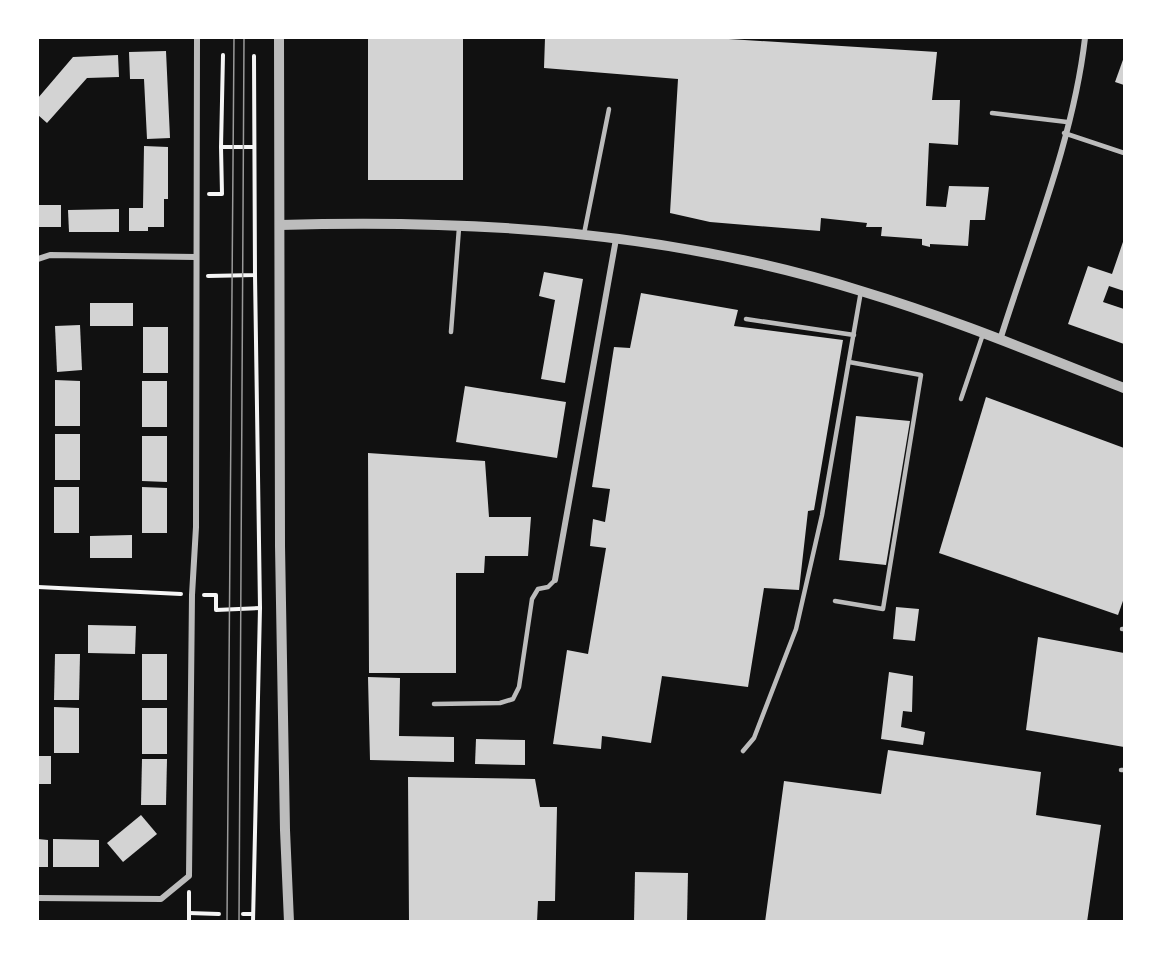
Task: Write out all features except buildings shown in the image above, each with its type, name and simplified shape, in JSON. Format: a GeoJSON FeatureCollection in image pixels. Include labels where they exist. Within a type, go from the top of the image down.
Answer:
{"type":"FeatureCollection","features":[{"type":"Feature","properties":{"kind":"street"},"geometry":{"type":"LineString","coordinates":[[38,898],[161,899],[189,876],[192,595],[196,527],[196,38]]}},
{"type":"Feature","properties":{"kind":"street"},"geometry":{"type":"LineString","coordinates":[[279,38],[280,546],[285,830],[289,921]]}},
{"type":"Feature","properties":{"kind":"street"},"geometry":{"type":"LineString","coordinates":[[1000,340],[1064,133],[1081,69],[1084,38]]}},
{"type":"Feature","properties":{"kind":"street"},"geometry":{"type":"LineString","coordinates":[[280,225],[361,222],[459,225],[616,237],[725,257],[861,291],[983,333],[1125,388]]}},
{"type":"Feature","properties":{"kind":"street"},"geometry":{"type":"LineString","coordinates":[[555,580],[616,237]]}},
{"type":"Feature","properties":{"kind":"street"},"geometry":{"type":"LineString","coordinates":[[38,259],[50,255],[196,257]]}},
{"type":"Feature","properties":{"kind":"lane"},"geometry":{"type":"LineString","coordinates":[[584,234],[609,109]]}},
{"type":"Feature","properties":{"kind":"lane"},"geometry":{"type":"LineString","coordinates":[[992,113],[1067,122]]}},
{"type":"Feature","properties":{"kind":"lane"},"geometry":{"type":"LineString","coordinates":[[1064,133],[1124,153]]}},
{"type":"Feature","properties":{"kind":"lane"},"geometry":{"type":"LineString","coordinates":[[451,332],[459,225]]}},
{"type":"Feature","properties":{"kind":"lane"},"geometry":{"type":"LineString","coordinates":[[743,751],[754,738],[796,629],[822,515],[861,291]]}},
{"type":"Feature","properties":{"kind":"lane"},"geometry":{"type":"LineString","coordinates":[[746,319],[854,335]]}},
{"type":"Feature","properties":{"kind":"lane"},"geometry":{"type":"LineString","coordinates":[[961,399],[983,333]]}},
{"type":"Feature","properties":{"kind":"lane"},"geometry":{"type":"LineString","coordinates":[[835,602],[884,609],[921,375],[849,362]]}},
{"type":"Feature","properties":{"kind":"lane"},"geometry":{"type":"LineString","coordinates":[[434,704],[500,703],[513,699],[519,687],[531,599],[538,589],[548,587],[555,580]]}},
{"type":"Feature","properties":{"kind":"path"},"geometry":{"type":"LineString","coordinates":[[208,184],[208,194],[222,194],[223,55]]}},
{"type":"Feature","properties":{"kind":"path"},"geometry":{"type":"LineString","coordinates":[[253,921],[260,608],[254,56]]}},
{"type":"Feature","properties":{"kind":"path"},"geometry":{"type":"LineString","coordinates":[[221,147],[254,147]]}},
{"type":"Feature","properties":{"kind":"path"},"geometry":{"type":"LineString","coordinates":[[207,276],[255,275]]}},
{"type":"Feature","properties":{"kind":"path"},"geometry":{"type":"LineString","coordinates":[[38,586],[216,595],[216,610],[260,608]]}},
{"type":"Feature","properties":{"kind":"path"},"geometry":{"type":"LineString","coordinates":[[189,876],[189,921]]}},
{"type":"Feature","properties":{"kind":"path"},"geometry":{"type":"LineString","coordinates":[[189,913],[219,914]]}},
{"type":"Feature","properties":{"kind":"path"},"geometry":{"type":"LineString","coordinates":[[243,915],[253,914]]}},
{"type":"Feature","properties":{"kind":"tram line"},"geometry":{"type":"LineString","coordinates":[[227,922],[234,38]]}},
{"type":"Feature","properties":{"kind":"tram line"},"geometry":{"type":"LineString","coordinates":[[239,922],[244,38]]}}]}
